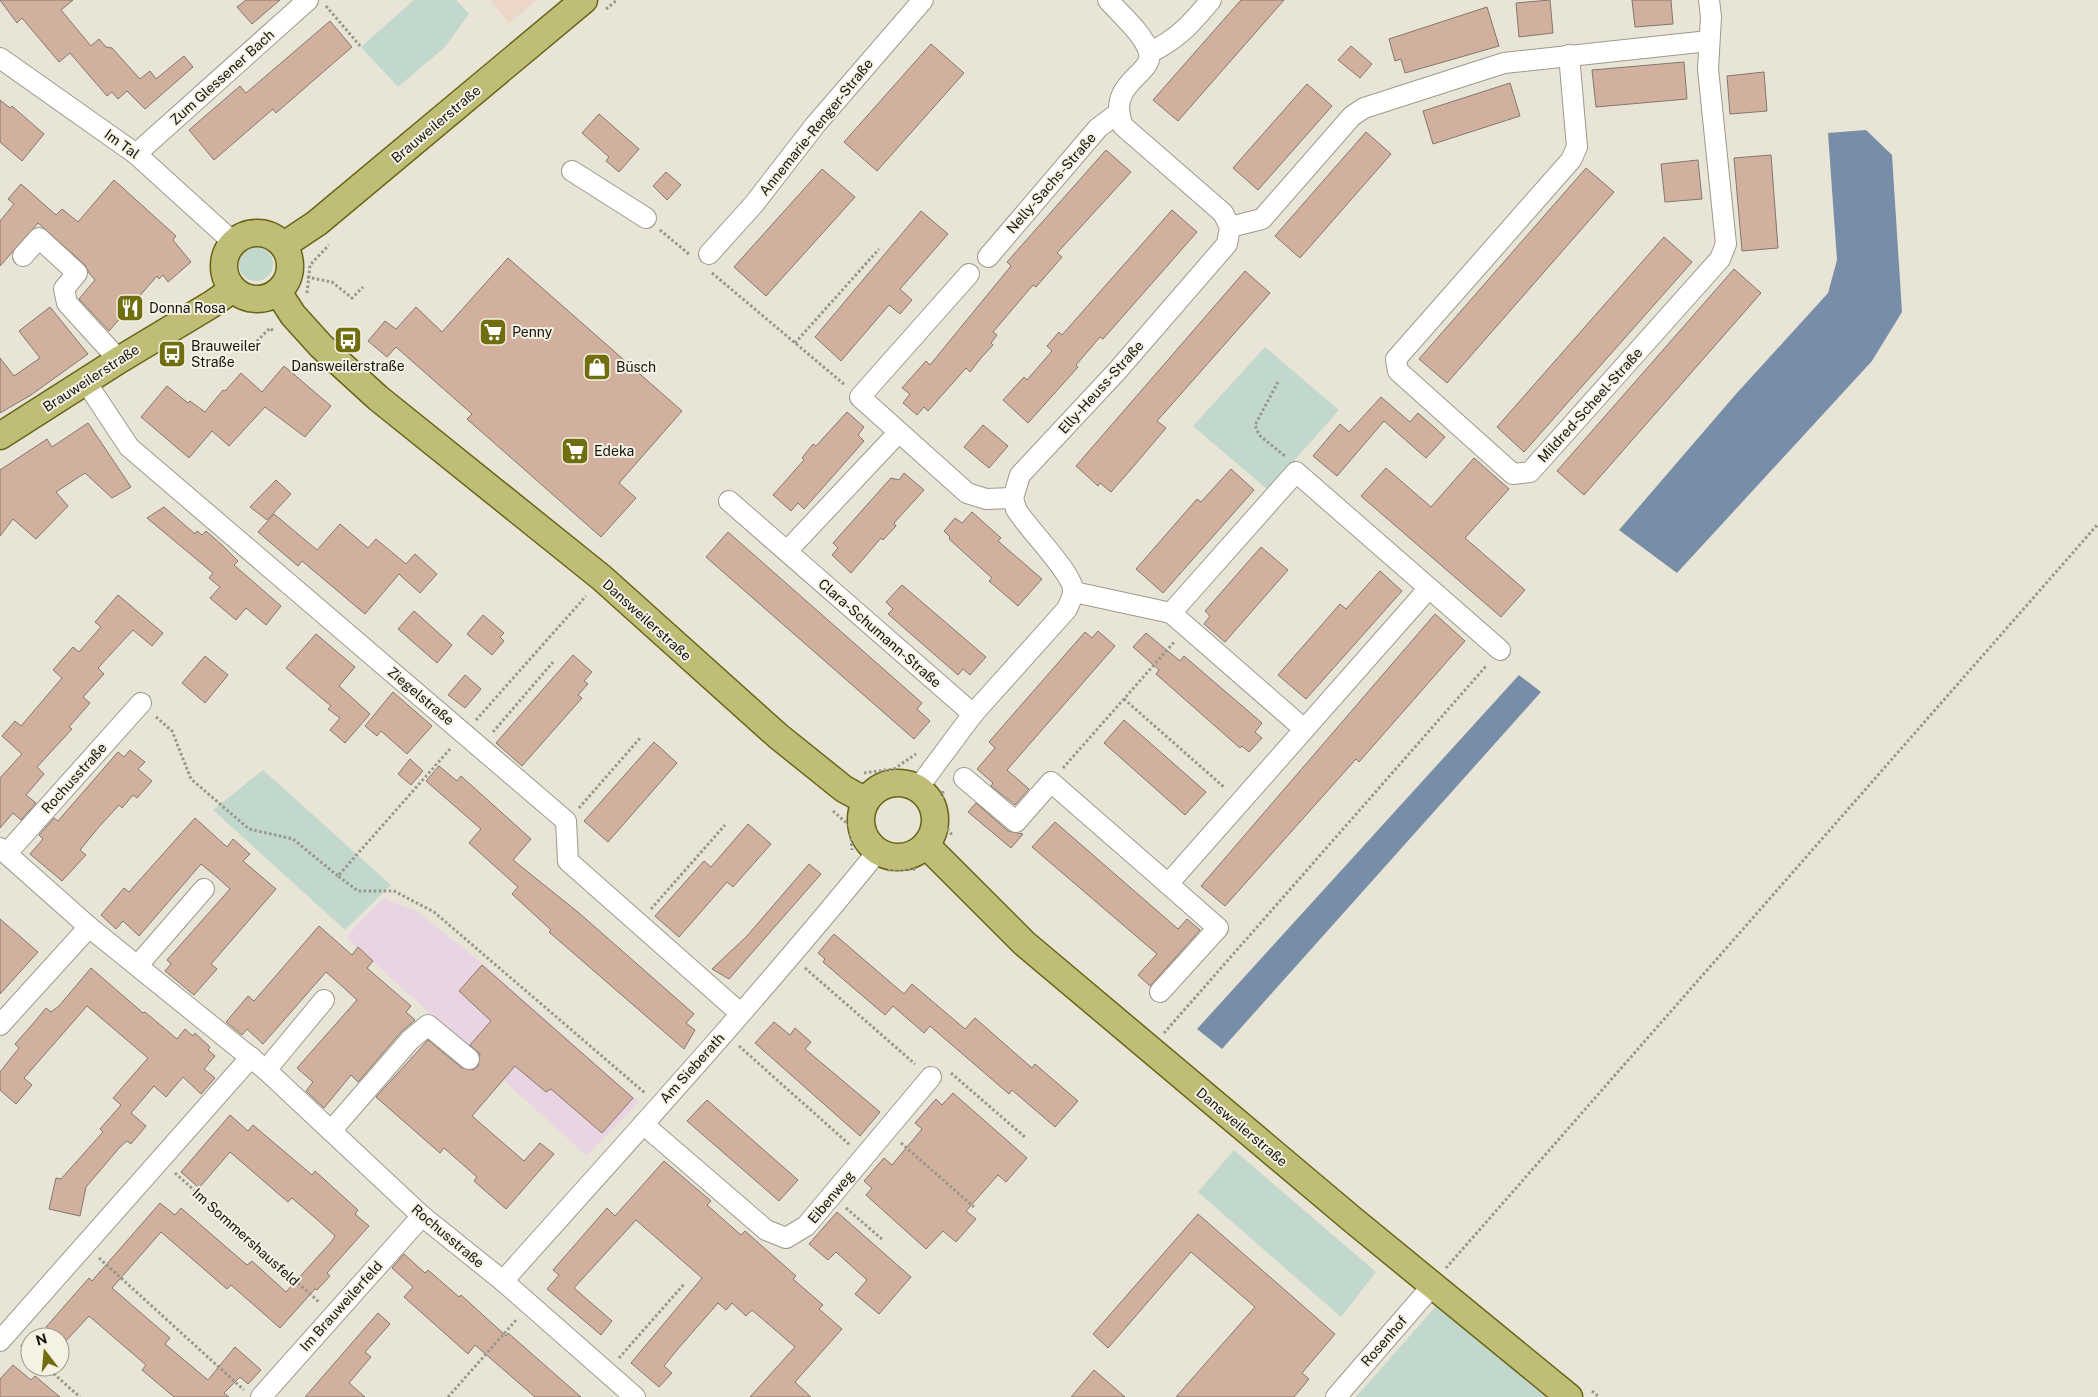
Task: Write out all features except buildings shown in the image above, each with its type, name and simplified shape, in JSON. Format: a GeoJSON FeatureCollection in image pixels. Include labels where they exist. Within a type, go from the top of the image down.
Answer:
{"type":"FeatureCollection","features":[{"type":"Feature","properties":{"kind":"main road","name":"Brauweilerstraße"},"geometry":{"type":"LineString","coordinates":[[284,245],[324,217],[584,0]]}},
{"type":"Feature","properties":{"kind":"main road"},"geometry":{"type":"LineString","coordinates":[[254,232],[276,237],[284,245],[291,264],[288,280],[278,292],[260,299],[240,295],[233,289],[224,270],[224,260],[233,242],[243,235],[254,232]]}},
{"type":"Feature","properties":{"kind":"main road","name":"Brauweilerstraße"},"geometry":{"type":"LineString","coordinates":[[0,436],[233,289]]}},
{"type":"Feature","properties":{"kind":"main road","name":"Dansweilerstraße"},"geometry":{"type":"LineString","coordinates":[[278,292],[293,315],[321,346],[378,398],[602,578],[778,736],[844,789],[866,801]]}},
{"type":"Feature","properties":{"kind":"main road"},"geometry":{"type":"LineString","coordinates":[[895,783],[907,784],[918,788],[926,795],[935,815],[935,825],[926,845],[908,856],[898,857],[878,851],[863,834],[862,811],[866,801],[879,789],[895,783]]}},
{"type":"Feature","properties":{"kind":"main road","name":"Dansweilerstraße"},"geometry":{"type":"LineString","coordinates":[[926,845],[1024,943],[1432,1286],[1580,1394]]}},
{"type":"Feature","properties":{"kind":"street","name":"Annemarie-Renger-Straße"},"geometry":{"type":"LineString","coordinates":[[709,254],[754,204],[816,124],[923,0]]}},
{"type":"Feature","properties":{"kind":"street"},"geometry":{"type":"LineString","coordinates":[[1108,0],[1142,40],[1149,53],[1148,63],[1120,95],[1118,113],[1123,126],[1223,212],[1230,228],[1262,219],[1352,116],[1364,108],[1504,63],[1569,54],[1709,41],[1711,16],[1709,0]]}},
{"type":"Feature","properties":{"kind":"street"},"geometry":{"type":"LineString","coordinates":[[1149,53],[1170,43],[1186,30],[1211,0]]}},
{"type":"Feature","properties":{"kind":"street","name":"Zum Glessener Bach"},"geometry":{"type":"LineString","coordinates":[[136,154],[314,1]]}},
{"type":"Feature","properties":{"kind":"street","name":"Mildred-Scheel-Straße"},"geometry":{"type":"LineString","coordinates":[[1569,54],[1577,147],[1571,160],[1396,359],[1398,371],[1512,474],[1530,472],[1720,259],[1726,244],[1708,69],[1709,41]]}},
{"type":"Feature","properties":{"kind":"street","name":"Im Tal"},"geometry":{"type":"LineString","coordinates":[[0,58],[136,154],[233,242]]}},
{"type":"Feature","properties":{"kind":"street","name":"Nelly-Sachs-Straße"},"geometry":{"type":"LineString","coordinates":[[988,257],[1098,128],[1118,113]]}},
{"type":"Feature","properties":{"kind":"street"},"geometry":{"type":"LineString","coordinates":[[572,171],[646,218]]}},
{"type":"Feature","properties":{"kind":"street","name":"Elly-Heuss-Straße"},"geometry":{"type":"LineString","coordinates":[[1013,498],[1020,475],[1118,370],[1227,244],[1230,228]]}},
{"type":"Feature","properties":{"kind":"street"},"geometry":{"type":"LineString","coordinates":[[22,256],[39,238],[77,273],[64,289],[67,304],[119,360]]}},
{"type":"Feature","properties":{"kind":"street"},"geometry":{"type":"LineString","coordinates":[[918,788],[973,714],[1067,609],[1074,592],[1070,578],[1021,518],[1013,498],[986,499],[967,493],[860,398],[969,274]]}},
{"type":"Feature","properties":{"kind":"street","name":"Ziegelstraße"},"geometry":{"type":"LineString","coordinates":[[86,382],[129,446],[566,822]]}},
{"type":"Feature","properties":{"kind":"street"},"geometry":{"type":"LineString","coordinates":[[787,551],[898,433]]}},
{"type":"Feature","properties":{"kind":"street"},"geometry":{"type":"LineString","coordinates":[[1171,613],[1296,472],[1500,650]]}},
{"type":"Feature","properties":{"kind":"street","name":"Clara-Schumann-Straße"},"geometry":{"type":"LineString","coordinates":[[729,501],[973,714]]}},
{"type":"Feature","properties":{"kind":"street"},"geometry":{"type":"LineString","coordinates":[[1168,884],[1429,588]]}},
{"type":"Feature","properties":{"kind":"street"},"geometry":{"type":"LineString","coordinates":[[1074,592],[1171,613],[1304,730]]}},
{"type":"Feature","properties":{"kind":"street","name":"Rochusstraße"},"geometry":{"type":"LineString","coordinates":[[141,703],[3,851],[89,927],[251,1056],[422,1216],[502,1281],[635,1397]]}},
{"type":"Feature","properties":{"kind":"street"},"geometry":{"type":"LineString","coordinates":[[964,778],[1016,822],[1051,782],[1218,928],[1160,992]]}},
{"type":"Feature","properties":{"kind":"street"},"geometry":{"type":"LineString","coordinates":[[566,822],[568,861],[740,1013]]}},
{"type":"Feature","properties":{"kind":"street","name":"Am Sieberath"},"geometry":{"type":"LineString","coordinates":[[502,1281],[792,957],[878,851]]}},
{"type":"Feature","properties":{"kind":"street"},"geometry":{"type":"LineString","coordinates":[[138,965],[204,889]]}},
{"type":"Feature","properties":{"kind":"street"},"geometry":{"type":"LineString","coordinates":[[0,1025],[89,927]]}},
{"type":"Feature","properties":{"kind":"street"},"geometry":{"type":"LineString","coordinates":[[266,1070],[324,1000]]}},
{"type":"Feature","properties":{"kind":"street"},"geometry":{"type":"LineString","coordinates":[[331,1131],[410,1040],[428,1025],[469,1059]]}},
{"type":"Feature","properties":{"kind":"street"},"geometry":{"type":"LineString","coordinates":[[0,1341],[251,1056]]}},
{"type":"Feature","properties":{"kind":"street","name":"Eibenweg"},"geometry":{"type":"LineString","coordinates":[[643,1124],[766,1230],[786,1238],[806,1226],[931,1077]]}},
{"type":"Feature","properties":{"kind":"street","name":"Im Brauweilerfeld"},"geometry":{"type":"LineString","coordinates":[[253,1394],[332,1315],[422,1216]]}},
{"type":"Feature","properties":{"kind":"street","name":"Rosenhof"},"geometry":{"type":"LineString","coordinates":[[1336,1397],[1432,1286]]}},
{"type":"Feature","properties":{"kind":"path"},"geometry":{"type":"LineString","coordinates":[[314,1],[325,5],[361,47]]}},
{"type":"Feature","properties":{"kind":"path"},"geometry":{"type":"LineString","coordinates":[[795,342],[879,249]]}},
{"type":"Feature","properties":{"kind":"path"},"geometry":{"type":"LineString","coordinates":[[307,277],[332,282],[352,298],[363,287]]}},
{"type":"Feature","properties":{"kind":"path"},"geometry":{"type":"LineString","coordinates":[[766,317],[860,398]]}},
{"type":"Feature","properties":{"kind":"path"},"geometry":{"type":"LineString","coordinates":[[252,350],[256,342],[270,328],[274,332]]}},
{"type":"Feature","properties":{"kind":"path"},"geometry":{"type":"LineString","coordinates":[[1278,382],[1255,425],[1259,435],[1292,462],[1296,472]]}},
{"type":"Feature","properties":{"kind":"path"},"geometry":{"type":"LineString","coordinates":[[1432,1286],[2098,524]]}},
{"type":"Feature","properties":{"kind":"path"},"geometry":{"type":"LineString","coordinates":[[338,876],[602,578]]}},
{"type":"Feature","properties":{"kind":"path"},"geometry":{"type":"LineString","coordinates":[[1051,782],[1188,627]]}},
{"type":"Feature","properties":{"kind":"path"},"geometry":{"type":"LineString","coordinates":[[1155,1029],[1162,1035],[1500,650]]}},
{"type":"Feature","properties":{"kind":"path"},"geometry":{"type":"LineString","coordinates":[[480,747],[554,662]]}},
{"type":"Feature","properties":{"kind":"path"},"geometry":{"type":"LineString","coordinates":[[1124,698],[1240,802]]}},
{"type":"Feature","properties":{"kind":"path"},"geometry":{"type":"LineString","coordinates":[[141,703],[172,730],[191,779],[249,829],[293,839],[358,891],[394,891],[434,912],[659,1105]]}},
{"type":"Feature","properties":{"kind":"path"},"geometry":{"type":"LineString","coordinates":[[566,822],[641,737]]}},
{"type":"Feature","properties":{"kind":"path"},"geometry":{"type":"LineString","coordinates":[[857,771],[865,773],[894,769],[918,753],[935,763],[952,777],[942,794],[940,818],[954,838]]}},
{"type":"Feature","properties":{"kind":"path"},"geometry":{"type":"LineString","coordinates":[[639,924],[725,825]]}},
{"type":"Feature","properties":{"kind":"path"},"geometry":{"type":"LineString","coordinates":[[792,957],[931,1077],[950,1073],[1026,1138]]}},
{"type":"Feature","properties":{"kind":"path"},"geometry":{"type":"LineString","coordinates":[[723,1033],[864,1157]]}},
{"type":"Feature","properties":{"kind":"path"},"geometry":{"type":"LineString","coordinates":[[886,1131],[974,1207]]}},
{"type":"Feature","properties":{"kind":"path","name":"Im Sommershausfeld"},"geometry":{"type":"LineString","coordinates":[[159,1159],[332,1315]]}},
{"type":"Feature","properties":{"kind":"path"},"geometry":{"type":"LineString","coordinates":[[832,1196],[883,1240]]}},
{"type":"Feature","properties":{"kind":"path"},"geometry":{"type":"LineString","coordinates":[[84,1245],[253,1394]]}},
{"type":"Feature","properties":{"kind":"path"},"geometry":{"type":"LineString","coordinates":[[607,1372],[685,1284]]}},
{"type":"Feature","properties":{"kind":"path"},"geometry":{"type":"LineString","coordinates":[[448,1397],[529,1305]]}},
{"type":"Feature","properties":{"kind":"path"},"geometry":{"type":"LineString","coordinates":[[57,1377],[80,1397]]}},
{"type":"Feature","properties":{"kind":"path"},"geometry":{"type":"LineString","coordinates":[[1580,1394],[1599,1397]]}},
{"type":"Feature","properties":{"kind":"shaded area"},"geometry":{"type":"Polygon","coordinates":[[[490,0],[537,0],[509,23],[490,0]]]}},
{"type":"Feature","properties":{"kind":"shaded area"},"geometry":{"type":"Polygon","coordinates":[[[383,899],[415,910],[482,963],[639,1102],[587,1156],[346,937],[383,899]]]}},
{"type":"Feature","properties":{"kind":"green space"},"geometry":{"type":"Polygon","coordinates":[[[414,0],[456,0],[469,14],[445,47],[398,87],[361,47],[414,0]]]}},
{"type":"Feature","properties":{"kind":"green space"},"geometry":{"type":"Polygon","coordinates":[[[256,247],[263,248],[268,252],[272,257],[272,271],[268,276],[263,280],[256,281],[249,280],[244,276],[240,271],[239,264],[240,257],[244,252],[249,248],[256,247]]]}},
{"type":"Feature","properties":{"kind":"green space"},"geometry":{"type":"Polygon","coordinates":[[[1265,347],[1339,410],[1268,490],[1193,426],[1265,347]]]}},
{"type":"Feature","properties":{"kind":"green space"},"geometry":{"type":"Polygon","coordinates":[[[263,770],[391,885],[345,930],[213,810],[263,770]]]}},
{"type":"Feature","properties":{"kind":"green space"},"geometry":{"type":"Polygon","coordinates":[[[1234,1150],[1376,1272],[1341,1317],[1198,1192],[1234,1150]]]}},
{"type":"Feature","properties":{"kind":"green space"},"geometry":{"type":"Polygon","coordinates":[[[1437,1305],[1550,1397],[1356,1397],[1437,1305]]]}},
{"type":"Feature","properties":{"kind":"water"},"geometry":{"type":"Polygon","coordinates":[[[1866,130],[1892,155],[1902,312],[1872,361],[1677,573],[1619,530],[1736,394],[1828,293],[1837,260],[1828,133],[1866,130]]]}},
{"type":"Feature","properties":{"kind":"water"},"geometry":{"type":"Polygon","coordinates":[[[1519,675],[1541,692],[1222,1049],[1197,1029],[1519,675]]]}},
{"type":"Feature","properties":{"kind":"place","name":"Donna Rosa"},"geometry":{"type":"Point","coordinates":[130,308]}},
{"type":"Feature","properties":{"kind":"place","name":"Penny"},"geometry":{"type":"Point","coordinates":[493,332]}},
{"type":"Feature","properties":{"kind":"place","name":"Dansweilerstraße"},"geometry":{"type":"Point","coordinates":[348,340]}},
{"type":"Feature","properties":{"kind":"place","name":"Brauweiler Straße"},"geometry":{"type":"Point","coordinates":[172,354]}},
{"type":"Feature","properties":{"kind":"place","name":"Büsch"},"geometry":{"type":"Point","coordinates":[597,367]}},
{"type":"Feature","properties":{"kind":"place","name":"Edeka"},"geometry":{"type":"Point","coordinates":[575,451]}}]}
